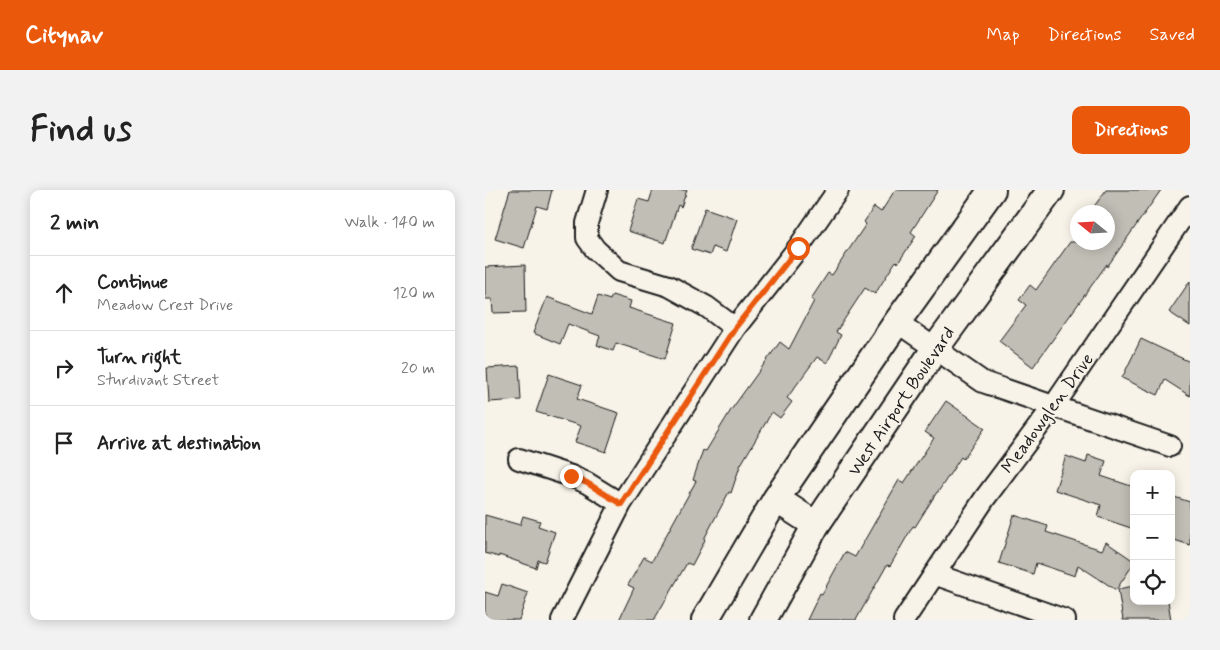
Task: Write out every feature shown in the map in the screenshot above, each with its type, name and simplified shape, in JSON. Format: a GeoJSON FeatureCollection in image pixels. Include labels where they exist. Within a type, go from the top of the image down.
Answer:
{"type":"FeatureCollection","features":[{"type":"Feature","properties":{"kind":"main road"},"geometry":{"type":"LineString","coordinates":[[705,620],[776,499],[897,322],[992,190]]}},
{"type":"Feature","properties":{"kind":"main road","name":"West Airport Boulevard"},"geometry":{"type":"LineString","coordinates":[[763,620],[816,524],[935,349],[1051,190]]}},
{"type":"Feature","properties":{"kind":"main road"},"geometry":{"type":"LineString","coordinates":[[776,499],[816,524]]}},
{"type":"Feature","properties":{"kind":"street"},"geometry":{"type":"LineString","coordinates":[[597,190],[587,222],[587,238],[595,249],[619,271],[669,286],[707,307],[735,328]]}},
{"type":"Feature","properties":{"kind":"street"},"geometry":{"type":"LineString","coordinates":[[562,620],[621,504],[735,328],[798,248],[838,190]]}},
{"type":"Feature","properties":{"kind":"street","name":"Meadowglen Drive"},"geometry":{"type":"LineString","coordinates":[[904,620],[985,498],[1053,407],[1190,206]]}},
{"type":"Feature","properties":{"kind":"street"},"geometry":{"type":"LineString","coordinates":[[897,322],[983,382],[1170,446]]}},
{"type":"Feature","properties":{"kind":"street"},"geometry":{"type":"LineString","coordinates":[[519,459],[587,483],[621,504]]}},
{"type":"Feature","properties":{"kind":"street"},"geometry":{"type":"LineString","coordinates":[[934,574],[1065,620]]}},
{"type":"Feature","properties":{"kind":"building"},"geometry":{"type":"Polygon","coordinates":[[[510,190],[552,190],[547,209],[537,206],[524,248],[495,239],[510,190]]]}},
{"type":"Feature","properties":{"kind":"building"},"geometry":{"type":"Polygon","coordinates":[[[653,190],[687,190],[681,207],[678,205],[665,243],[628,231],[638,199],[649,202],[653,190]]]}},
{"type":"Feature","properties":{"kind":"building"},"geometry":{"type":"Polygon","coordinates":[[[895,190],[938,190],[911,232],[916,236],[898,263],[896,261],[875,294],[865,288],[836,332],[841,335],[827,363],[817,357],[787,398],[792,402],[780,418],[772,412],[740,466],[731,493],[729,492],[692,565],[687,563],[654,620],[619,620],[634,588],[628,585],[644,557],[652,561],[696,481],[693,480],[703,450],[706,451],[731,410],[780,342],[789,349],[814,301],[811,299],[828,273],[832,275],[866,224],[864,222],[874,207],[881,212],[895,190]]]}},
{"type":"Feature","properties":{"kind":"building"},"geometry":{"type":"Polygon","coordinates":[[[1106,190],[1161,190],[1033,367],[999,341],[1026,305],[1019,300],[1030,285],[1036,290],[1070,242],[1070,250],[1115,250],[1115,205],[1095,205],[1106,190]]]}},
{"type":"Feature","properties":{"kind":"building"},"geometry":{"type":"Polygon","coordinates":[[[705,208],[737,219],[726,252],[713,247],[710,255],[691,249],[705,208]]]}},
{"type":"Feature","properties":{"kind":"building"},"geometry":{"type":"Polygon","coordinates":[[[525,265],[526,312],[493,313],[492,299],[485,299],[485,267],[525,265]]]}},
{"type":"Feature","properties":{"kind":"building"},"geometry":{"type":"Polygon","coordinates":[[[1190,281],[1190,326],[1169,312],[1190,281]]]}},
{"type":"Feature","properties":{"kind":"building"},"geometry":{"type":"Polygon","coordinates":[[[612,295],[631,301],[629,308],[676,323],[665,359],[616,343],[613,351],[597,345],[600,336],[568,324],[560,344],[533,333],[547,297],[592,314],[598,296],[610,300],[612,295]]]}},
{"type":"Feature","properties":{"kind":"building"},"geometry":{"type":"Polygon","coordinates":[[[1141,339],[1190,362],[1190,396],[1165,380],[1158,395],[1122,378],[1141,339]]]}},
{"type":"Feature","properties":{"kind":"building"},"geometry":{"type":"Polygon","coordinates":[[[519,366],[521,400],[489,402],[487,368],[519,366]]]}},
{"type":"Feature","properties":{"kind":"building"},"geometry":{"type":"Polygon","coordinates":[[[549,374],[582,385],[577,399],[619,413],[606,452],[575,442],[581,426],[536,412],[549,374]]]}},
{"type":"Feature","properties":{"kind":"building"},"geometry":{"type":"Polygon","coordinates":[[[946,401],[985,428],[963,459],[961,457],[915,527],[913,526],[890,566],[887,565],[856,620],[807,620],[820,593],[822,594],[845,552],[855,557],[899,480],[904,483],[934,438],[925,432],[946,401]]]}},
{"type":"Feature","properties":{"kind":"building"},"geometry":{"type":"Polygon","coordinates":[[[1088,455],[1106,461],[1101,476],[1130,486],[1130,528],[1098,517],[1101,505],[1055,490],[1066,456],[1086,463],[1088,455]]]}},
{"type":"Feature","properties":{"kind":"building"},"geometry":{"type":"Polygon","coordinates":[[[1175,497],[1190,502],[1190,545],[1175,540],[1175,497]]]}},
{"type":"Feature","properties":{"kind":"building"},"geometry":{"type":"Polygon","coordinates":[[[485,515],[520,525],[523,516],[540,521],[538,526],[555,532],[545,562],[538,560],[536,568],[499,555],[499,557],[485,553],[485,515]]]}},
{"type":"Feature","properties":{"kind":"building"},"geometry":{"type":"Polygon","coordinates":[[[1014,515],[1048,526],[1046,532],[1102,550],[1106,542],[1130,558],[1130,569],[1116,590],[1078,565],[1075,576],[1036,563],[1033,574],[999,563],[1014,515]]]}},
{"type":"Feature","properties":{"kind":"building"},"geometry":{"type":"Polygon","coordinates":[[[502,584],[528,593],[519,620],[485,620],[485,592],[498,596],[502,584]]]}},
{"type":"Feature","properties":{"kind":"building"},"geometry":{"type":"Polygon","coordinates":[[[1130,587],[1130,605],[1169,605],[1171,620],[1123,620],[1118,589],[1130,587]]]}},
{"type":"Feature","properties":{"kind":"route"},"geometry":{"type":"LineString","coordinates":[[571,476],[587,483],[621,504],[735,328],[798,248]]}}]}
